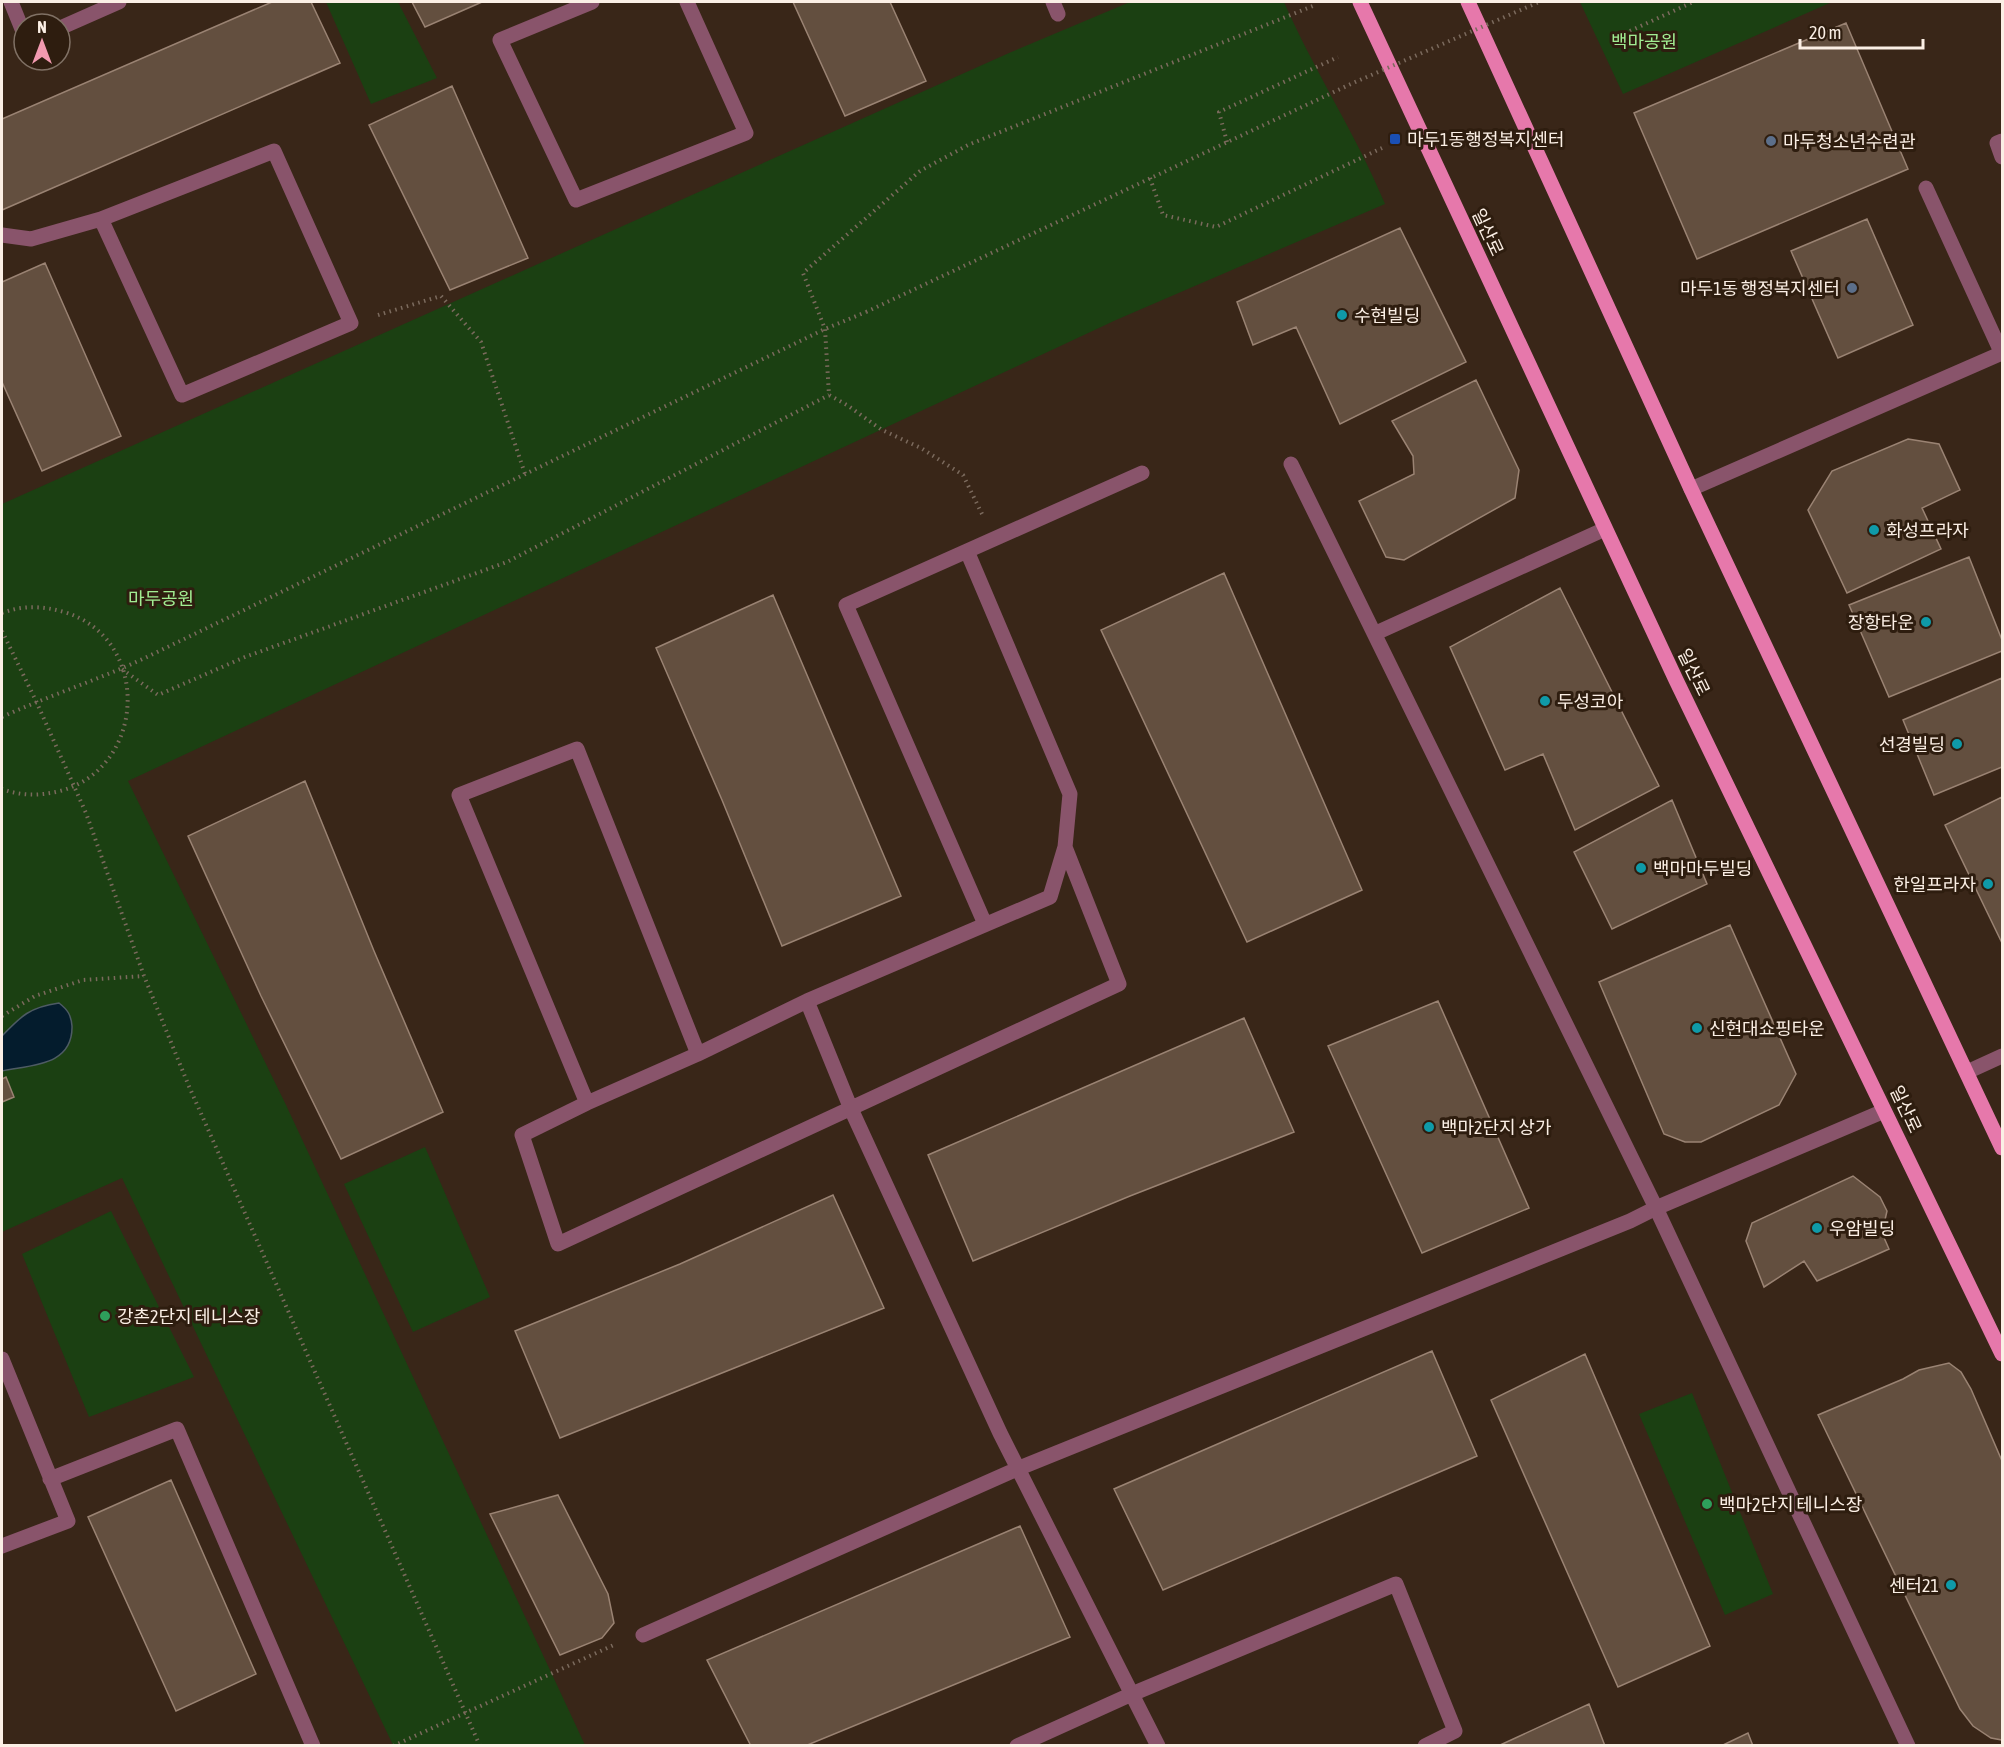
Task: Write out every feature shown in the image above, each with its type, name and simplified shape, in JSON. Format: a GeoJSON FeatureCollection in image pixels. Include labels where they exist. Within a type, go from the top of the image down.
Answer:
{"type":"FeatureCollection","features":[{"type":"Feature","properties":{"kind":"main road","name":"일산로"},"geometry":{"type":"LineString","coordinates":[[1360,2],[1681,691],[2002,1354]]}},
{"type":"Feature","properties":{"kind":"main road"},"geometry":{"type":"LineString","coordinates":[[1468,2],[1691,489],[2002,1148]]}},
{"type":"Feature","properties":{"kind":"street"},"geometry":{"type":"LineString","coordinates":[[72,23],[119,2]]}},
{"type":"Feature","properties":{"kind":"street"},"geometry":{"type":"LineString","coordinates":[[592,2],[500,40],[576,200],[746,132],[687,2]]}},
{"type":"Feature","properties":{"kind":"street"},"geometry":{"type":"LineString","coordinates":[[2002,141],[1997,143],[2002,157]]}},
{"type":"Feature","properties":{"kind":"street"},"geometry":{"type":"LineString","coordinates":[[2,235],[31,239],[101,219],[274,151],[351,323],[182,395],[101,219]]}},
{"type":"Feature","properties":{"kind":"street"},"geometry":{"type":"LineString","coordinates":[[1691,489],[2002,354],[1926,188]]}},
{"type":"Feature","properties":{"kind":"street"},"geometry":{"type":"LineString","coordinates":[[1291,464],[1376,633],[1656,1208],[1908,1746]]}},
{"type":"Feature","properties":{"kind":"street"},"geometry":{"type":"LineString","coordinates":[[985,924],[846,605],[1142,473]]}},
{"type":"Feature","properties":{"kind":"street"},"geometry":{"type":"LineString","coordinates":[[1376,633],[1605,529]]}},
{"type":"Feature","properties":{"kind":"street"},"geometry":{"type":"LineString","coordinates":[[967,551],[1070,794],[1065,847],[1050,897],[807,1001],[699,1054],[587,1103],[522,1135],[558,1244],[1119,984],[1065,847]]}},
{"type":"Feature","properties":{"kind":"street"},"geometry":{"type":"LineString","coordinates":[[587,1103],[459,795],[577,749],[699,1054]]}},
{"type":"Feature","properties":{"kind":"street"},"geometry":{"type":"LineString","coordinates":[[807,1001],[851,1109],[1017,1469],[1158,1746]]}},
{"type":"Feature","properties":{"kind":"street"},"geometry":{"type":"LineString","coordinates":[[1967,1072],[2002,1056]]}},
{"type":"Feature","properties":{"kind":"street"},"geometry":{"type":"LineString","coordinates":[[643,1635],[1017,1469],[1630,1221],[1884,1111]]}},
{"type":"Feature","properties":{"kind":"street"},"geometry":{"type":"LineString","coordinates":[[2,1359],[68,1521],[2,1546]]}},
{"type":"Feature","properties":{"kind":"street"},"geometry":{"type":"LineString","coordinates":[[50,1479],[177,1429],[313,1746]]}},
{"type":"Feature","properties":{"kind":"street"},"geometry":{"type":"LineString","coordinates":[[1017,1746],[1132,1694],[1396,1584],[1455,1731],[1425,1746]]}},
{"type":"Feature","properties":{"kind":"path"},"geometry":{"type":"LineString","coordinates":[[2,717],[36,701],[121,669],[825,329],[866,312],[1353,83],[1539,2]]}},
{"type":"Feature","properties":{"kind":"path"},"geometry":{"type":"LineString","coordinates":[[1619,36],[1693,2]]}},
{"type":"Feature","properties":{"kind":"path"},"geometry":{"type":"LineString","coordinates":[[830,395],[825,329],[803,273],[920,171],[968,146],[1312,6]]}},
{"type":"Feature","properties":{"kind":"path"},"geometry":{"type":"LineString","coordinates":[[1227,142],[1219,112],[1338,57]]}},
{"type":"Feature","properties":{"kind":"path"},"geometry":{"type":"LineString","coordinates":[[1149,178],[1163,215],[1216,227],[1382,148]]}},
{"type":"Feature","properties":{"kind":"path"},"geometry":{"type":"LineString","coordinates":[[351,323],[441,296],[481,342],[525,474]]}},
{"type":"Feature","properties":{"kind":"path"},"geometry":{"type":"LineString","coordinates":[[830,395],[882,430],[921,448],[963,475],[995,539]]}},
{"type":"Feature","properties":{"kind":"path"},"geometry":{"type":"LineString","coordinates":[[121,669],[158,695],[245,657],[507,562],[830,395]]}},
{"type":"Feature","properties":{"kind":"path"},"geometry":{"type":"LineString","coordinates":[[2,613],[32,606],[53,609],[74,615],[92,627],[108,642],[119,660],[126,681],[128,702],[126,724],[118,744],[106,762],[91,777],[74,787],[43,795],[13,793],[2,789]]}},
{"type":"Feature","properties":{"kind":"path"},"geometry":{"type":"LineString","coordinates":[[2,631],[36,701],[95,837],[144,976],[188,1084],[480,1746]]}},
{"type":"Feature","properties":{"kind":"path"},"geometry":{"type":"LineString","coordinates":[[2,1016],[35,996],[83,980],[144,976]]}},
{"type":"Feature","properties":{"kind":"path"},"geometry":{"type":"LineString","coordinates":[[393,1746],[609,1646],[643,1635]]}},
{"type":"Feature","properties":{"kind":"green space"},"geometry":{"type":"Polygon","coordinates":[[[326,2],[398,2],[437,78],[371,104],[326,2]]]}},
{"type":"Feature","properties":{"kind":"green space","name":"마두공원"},"geometry":{"type":"Polygon","coordinates":[[[1130,2],[1284,2],[1385,204],[1116,320],[128,781],[286,1105],[585,1745],[393,1745],[122,1178],[2,1232],[2,504],[1009,53],[1130,2]]]}},
{"type":"Feature","properties":{"kind":"green space","name":"백마공원"},"geometry":{"type":"Polygon","coordinates":[[[1580,2],[1832,2],[1623,94],[1580,2]]]}},
{"type":"Feature","properties":{"kind":"green space"},"geometry":{"type":"Polygon","coordinates":[[[425,1147],[490,1297],[413,1332],[344,1184],[425,1147]]]}},
{"type":"Feature","properties":{"kind":"green space","name":"강촌2단지 테니스장"},"geometry":{"type":"Polygon","coordinates":[[[111,1211],[194,1377],[89,1417],[22,1254],[111,1211]]]}},
{"type":"Feature","properties":{"kind":"green space","name":"백마2단지 테니스장"},"geometry":{"type":"Polygon","coordinates":[[[1692,1393],[1773,1594],[1725,1615],[1639,1414],[1692,1393]]]}},
{"type":"Feature","properties":{"kind":"water"},"geometry":{"type":"Polygon","coordinates":[[[59,1003],[65,1008],[72,1022],[70,1039],[65,1049],[48,1062],[2,1071],[2,1036],[33,1010],[59,1003]]]}},
{"type":"Feature","properties":{"kind":"building"},"geometry":{"type":"Polygon","coordinates":[[[272,2],[311,2],[340,63],[2,210],[2,119],[272,2]]]}},
{"type":"Feature","properties":{"kind":"building"},"geometry":{"type":"Polygon","coordinates":[[[412,2],[482,2],[425,27],[412,2]]]}},
{"type":"Feature","properties":{"kind":"building"},"geometry":{"type":"Polygon","coordinates":[[[793,2],[890,2],[926,81],[845,116],[793,2]]]}},
{"type":"Feature","properties":{"kind":"building","name":"마두청소년수련관"},"geometry":{"type":"Polygon","coordinates":[[[1846,23],[1908,169],[1697,259],[1634,113],[1846,23]]]}},
{"type":"Feature","properties":{"kind":"building"},"geometry":{"type":"Polygon","coordinates":[[[452,86],[528,258],[450,290],[369,125],[452,86]]]}},
{"type":"Feature","properties":{"kind":"building","name":"마두1동 행정복지센터"},"geometry":{"type":"Polygon","coordinates":[[[1867,219],[1913,325],[1838,358],[1791,251],[1867,219]]]}},
{"type":"Feature","properties":{"kind":"building","name":"수현빌딩"},"geometry":{"type":"Polygon","coordinates":[[[1400,228],[1466,362],[1340,424],[1296,327],[1253,345],[1237,302],[1400,228]]]}},
{"type":"Feature","properties":{"kind":"building"},"geometry":{"type":"Polygon","coordinates":[[[45,263],[121,436],[42,471],[2,382],[2,282],[45,263]]]}},
{"type":"Feature","properties":{"kind":"building"},"geometry":{"type":"Polygon","coordinates":[[[1476,380],[1519,470],[1515,498],[1404,560],[1386,557],[1359,501],[1414,474],[1413,456],[1392,421],[1476,380]]]}},
{"type":"Feature","properties":{"kind":"building","name":"화성프라자"},"geometry":{"type":"Polygon","coordinates":[[[1908,439],[1939,444],[1960,490],[1922,508],[1941,549],[1847,593],[1808,510],[1832,471],[1908,439]]]}},
{"type":"Feature","properties":{"kind":"building","name":"장항타운"},"geometry":{"type":"Polygon","coordinates":[[[1969,557],[2002,640],[2002,651],[1889,697],[1849,605],[1969,557]]]}},
{"type":"Feature","properties":{"kind":"building"},"geometry":{"type":"Polygon","coordinates":[[[1224,573],[1362,890],[1247,942],[1101,630],[1224,573]]]}},
{"type":"Feature","properties":{"kind":"building","name":"두성코아"},"geometry":{"type":"Polygon","coordinates":[[[1560,588],[1659,786],[1575,830],[1543,754],[1505,770],[1450,647],[1560,588]]]}},
{"type":"Feature","properties":{"kind":"building"},"geometry":{"type":"Polygon","coordinates":[[[773,595],[901,896],[782,946],[656,648],[773,595]]]}},
{"type":"Feature","properties":{"kind":"building","name":"선경빌딩"},"geometry":{"type":"Polygon","coordinates":[[[2002,678],[2002,767],[1934,795],[1903,720],[2002,678]]]}},
{"type":"Feature","properties":{"kind":"building"},"geometry":{"type":"Polygon","coordinates":[[[305,781],[443,1112],[341,1159],[261,996],[188,836],[305,781]]]}},
{"type":"Feature","properties":{"kind":"building","name":"한일프라자"},"geometry":{"type":"Polygon","coordinates":[[[2002,797],[2002,943],[1945,825],[2002,797]]]}},
{"type":"Feature","properties":{"kind":"building","name":"백마마두빌딩"},"geometry":{"type":"Polygon","coordinates":[[[1672,800],[1707,884],[1612,929],[1574,852],[1672,800]]]}},
{"type":"Feature","properties":{"kind":"building","name":"신현대쇼핑타운"},"geometry":{"type":"Polygon","coordinates":[[[1730,925],[1796,1074],[1779,1105],[1701,1142],[1685,1142],[1664,1134],[1599,982],[1730,925]]]}},
{"type":"Feature","properties":{"kind":"building","name":"백마2단지 상가"},"geometry":{"type":"Polygon","coordinates":[[[1438,1001],[1529,1208],[1422,1253],[1328,1046],[1438,1001]]]}},
{"type":"Feature","properties":{"kind":"building"},"geometry":{"type":"Polygon","coordinates":[[[1244,1018],[1294,1132],[973,1261],[928,1155],[1244,1018]]]}},
{"type":"Feature","properties":{"kind":"building"},"geometry":{"type":"Polygon","coordinates":[[[6,1077],[14,1097],[2,1102],[2,1079],[6,1077]]]}},
{"type":"Feature","properties":{"kind":"building","name":"우암빌딩"},"geometry":{"type":"Polygon","coordinates":[[[1853,1176],[1880,1197],[1887,1211],[1882,1233],[1889,1249],[1817,1281],[1804,1261],[1764,1287],[1746,1241],[1752,1223],[1853,1176]]]}},
{"type":"Feature","properties":{"kind":"building"},"geometry":{"type":"Polygon","coordinates":[[[833,1195],[884,1308],[560,1438],[515,1331],[680,1264],[833,1195]]]}},
{"type":"Feature","properties":{"kind":"building"},"geometry":{"type":"Polygon","coordinates":[[[1432,1351],[1477,1456],[1163,1590],[1114,1489],[1432,1351]]]}},
{"type":"Feature","properties":{"kind":"building"},"geometry":{"type":"Polygon","coordinates":[[[1585,1354],[1710,1646],[1618,1687],[1491,1400],[1585,1354]]]}},
{"type":"Feature","properties":{"kind":"building","name":"센터21"},"geometry":{"type":"Polygon","coordinates":[[[1949,1363],[1961,1372],[1971,1389],[2002,1461],[2002,1740],[1991,1738],[1973,1726],[1960,1709],[1818,1415],[1919,1370],[1949,1363]]]}},
{"type":"Feature","properties":{"kind":"building"},"geometry":{"type":"Polygon","coordinates":[[[171,1480],[256,1674],[176,1711],[88,1517],[171,1480]]]}},
{"type":"Feature","properties":{"kind":"building"},"geometry":{"type":"Polygon","coordinates":[[[558,1495],[608,1594],[614,1623],[602,1638],[560,1655],[490,1514],[558,1495]]]}},
{"type":"Feature","properties":{"kind":"building"},"geometry":{"type":"Polygon","coordinates":[[[1020,1526],[1070,1637],[805,1746],[751,1746],[707,1660],[1020,1526]]]}},
{"type":"Feature","properties":{"kind":"building"},"geometry":{"type":"Polygon","coordinates":[[[1589,1704],[1605,1746],[1498,1746],[1589,1704]]]}},
{"type":"Feature","properties":{"kind":"building"},"geometry":{"type":"Polygon","coordinates":[[[1748,1733],[1753,1746],[1721,1746],[1748,1733]]]}},
{"type":"Feature","properties":{"kind":"place","name":"마두1동행정복지센터"},"geometry":{"type":"Point","coordinates":[1395,139]}},
{"type":"Feature","properties":{"kind":"place","name":"마두청소년수련관"},"geometry":{"type":"Point","coordinates":[1771,141]}},
{"type":"Feature","properties":{"kind":"place","name":"마두1동 행정복지센터"},"geometry":{"type":"Point","coordinates":[1852,288]}},
{"type":"Feature","properties":{"kind":"place","name":"수현빌딩"},"geometry":{"type":"Point","coordinates":[1342,315]}},
{"type":"Feature","properties":{"kind":"place","name":"화성프라자"},"geometry":{"type":"Point","coordinates":[1874,530]}},
{"type":"Feature","properties":{"kind":"place","name":"장항타운"},"geometry":{"type":"Point","coordinates":[1926,622]}},
{"type":"Feature","properties":{"kind":"place","name":"두성코아"},"geometry":{"type":"Point","coordinates":[1545,701]}},
{"type":"Feature","properties":{"kind":"place","name":"선경빌딩"},"geometry":{"type":"Point","coordinates":[1957,744]}},
{"type":"Feature","properties":{"kind":"place","name":"백마마두빌딩"},"geometry":{"type":"Point","coordinates":[1641,868]}},
{"type":"Feature","properties":{"kind":"place","name":"한일프라자"},"geometry":{"type":"Point","coordinates":[1988,884]}},
{"type":"Feature","properties":{"kind":"place","name":"신현대쇼핑타운"},"geometry":{"type":"Point","coordinates":[1697,1028]}},
{"type":"Feature","properties":{"kind":"place","name":"백마2단지 상가"},"geometry":{"type":"Point","coordinates":[1429,1127]}},
{"type":"Feature","properties":{"kind":"place","name":"우암빌딩"},"geometry":{"type":"Point","coordinates":[1817,1228]}},
{"type":"Feature","properties":{"kind":"place","name":"강촌2단지 테니스장"},"geometry":{"type":"Point","coordinates":[105,1316]}},
{"type":"Feature","properties":{"kind":"place","name":"백마2단지 테니스장"},"geometry":{"type":"Point","coordinates":[1707,1504]}},
{"type":"Feature","properties":{"kind":"place","name":"센터21"},"geometry":{"type":"Point","coordinates":[1951,1585]}}]}
